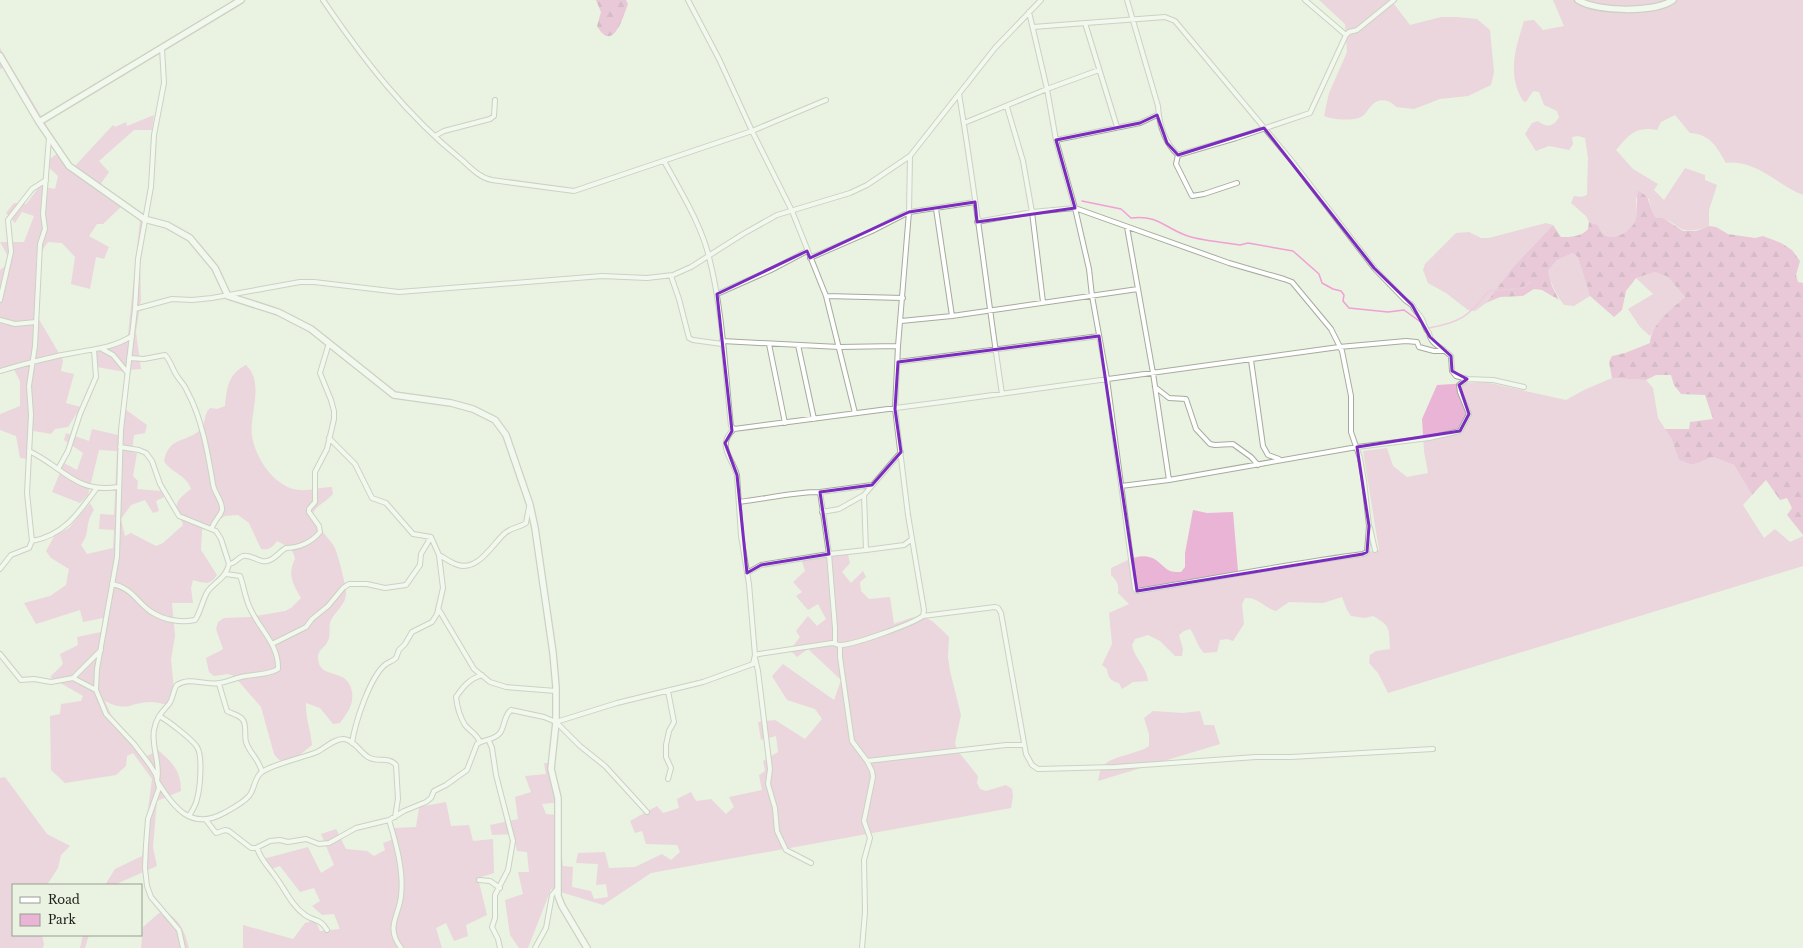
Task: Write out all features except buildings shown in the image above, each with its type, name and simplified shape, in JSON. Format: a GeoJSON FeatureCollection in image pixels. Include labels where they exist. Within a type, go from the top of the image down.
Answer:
{"type":"FeatureCollection","features":[{"type":"Feature","properties":{"kind":"street"},"geometry":{"type":"LineString","coordinates":[[39,122],[241,0]]}},
{"type":"Feature","properties":{"kind":"street"},"geometry":{"type":"LineString","coordinates":[[323,0],[361,56],[402,104],[459,158],[489,180],[529,184],[568,191],[590,187],[752,131],[826,100]]}},
{"type":"Feature","properties":{"kind":"street"},"geometry":{"type":"LineString","coordinates":[[688,0],[732,84],[752,131],[792,211],[807,252],[826,296],[855,413]]}},
{"type":"Feature","properties":{"kind":"street"},"geometry":{"type":"LineString","coordinates":[[135,309],[172,298],[192,300],[228,296],[307,282],[399,292],[602,276],[648,278],[671,276],[709,256],[743,234],[778,215],[850,193],[867,185],[910,156],[996,48],[1041,0]]}},
{"type":"Feature","properties":{"kind":"street"},"geometry":{"type":"LineString","coordinates":[[1127,0],[1158,106],[1157,115],[1167,143],[1178,155]]}},
{"type":"Feature","properties":{"kind":"street"},"geometry":{"type":"LineString","coordinates":[[1305,0],[1346,35]]}},
{"type":"Feature","properties":{"kind":"street"},"geometry":{"type":"LineString","coordinates":[[1178,155],[1236,138],[1310,113],[1346,35],[1349,32],[1357,30],[1394,0]]}},
{"type":"Feature","properties":{"kind":"street"},"geometry":{"type":"LineString","coordinates":[[1578,0],[1588,5],[1637,9],[1666,4],[1673,0]]}},
{"type":"Feature","properties":{"kind":"street"},"geometry":{"type":"LineString","coordinates":[[1029,12],[1047,89],[1056,140],[1076,208],[1086,251],[1092,296],[1107,379],[1134,587],[1137,591],[1305,562],[1363,554],[1367,552],[1369,526]]}},
{"type":"Feature","properties":{"kind":"street"},"geometry":{"type":"LineString","coordinates":[[1033,27],[1165,17],[1175,21],[1296,166],[1374,268],[1405,300],[1412,305],[1435,344],[1451,356],[1452,371],[1456,376],[1467,379],[1493,380],[1524,387]]}},
{"type":"Feature","properties":{"kind":"street"},"geometry":{"type":"LineString","coordinates":[[1085,23],[1117,127]]}},
{"type":"Feature","properties":{"kind":"street"},"geometry":{"type":"LineString","coordinates":[[162,48],[164,83],[154,135],[151,187],[144,219],[138,259],[135,309],[120,447],[117,558],[97,669],[96,690],[106,714],[150,764],[157,781],[159,788],[148,819],[145,868],[147,886],[152,897],[179,930],[183,948]]}},
{"type":"Feature","properties":{"kind":"street"},"geometry":{"type":"LineString","coordinates":[[0,56],[49,138],[73,169],[144,219],[167,225],[190,238],[215,268],[228,296],[278,312],[311,329],[394,395],[451,402],[473,409],[495,420],[506,435],[530,505],[540,558],[553,653],[556,690],[556,722],[551,769],[558,798],[559,855],[557,889],[562,906],[587,948]]}},
{"type":"Feature","properties":{"kind":"street"},"geometry":{"type":"LineString","coordinates":[[964,124],[1047,89],[1099,70]]}},
{"type":"Feature","properties":{"kind":"street"},"geometry":{"type":"LineString","coordinates":[[959,94],[991,310],[994,349],[1002,394]]}},
{"type":"Feature","properties":{"kind":"street"},"geometry":{"type":"LineString","coordinates":[[435,136],[444,131],[490,119],[494,116],[495,100]]}},
{"type":"Feature","properties":{"kind":"street"},"geometry":{"type":"LineString","coordinates":[[1007,107],[1023,161],[1032,212],[1044,302]]}},
{"type":"Feature","properties":{"kind":"street"},"geometry":{"type":"LineString","coordinates":[[1056,140],[1117,127],[1140,124],[1157,115]]}},
{"type":"Feature","properties":{"kind":"street"},"geometry":{"type":"LineString","coordinates":[[0,569],[10,555],[29,548],[32,541],[27,493],[31,415],[29,386],[36,322],[40,244],[45,229],[43,214],[49,138]]}},
{"type":"Feature","properties":{"kind":"street"},"geometry":{"type":"LineString","coordinates":[[1178,155],[1176,164],[1192,196],[1204,194],[1237,183]]}},
{"type":"Feature","properties":{"kind":"street"},"geometry":{"type":"LineString","coordinates":[[910,156],[909,212],[898,346],[896,409],[912,539],[924,610],[923,616]]}},
{"type":"Feature","properties":{"kind":"street"},"geometry":{"type":"LineString","coordinates":[[664,161],[693,218],[709,256],[717,294],[731,426],[734,429]]}},
{"type":"Feature","properties":{"kind":"street"},"geometry":{"type":"LineString","coordinates":[[0,300],[11,252],[8,220],[32,189],[46,180]]}},
{"type":"Feature","properties":{"kind":"street"},"geometry":{"type":"LineString","coordinates":[[810,258],[872,231],[909,212],[975,202]]}},
{"type":"Feature","properties":{"kind":"street"},"geometry":{"type":"LineString","coordinates":[[977,222],[1032,212],[1076,208],[1229,263],[1292,282],[1331,329],[1342,352],[1351,396],[1351,432],[1357,447],[1364,481],[1369,526],[1375,550]]}},
{"type":"Feature","properties":{"kind":"street"},"geometry":{"type":"LineString","coordinates":[[936,209],[952,316]]}},
{"type":"Feature","properties":{"kind":"street"},"geometry":{"type":"LineString","coordinates":[[1127,227],[1153,373],[1168,480]]}},
{"type":"Feature","properties":{"kind":"street"},"geometry":{"type":"LineString","coordinates":[[717,294],[807,252]]}},
{"type":"Feature","properties":{"kind":"street"},"geometry":{"type":"LineString","coordinates":[[671,276],[679,300],[688,338],[692,340],[722,343],[898,346]]}},
{"type":"Feature","properties":{"kind":"street"},"geometry":{"type":"LineString","coordinates":[[901,321],[952,316],[1138,289]]}},
{"type":"Feature","properties":{"kind":"street"},"geometry":{"type":"LineString","coordinates":[[826,296],[903,298]]}},
{"type":"Feature","properties":{"kind":"street"},"geometry":{"type":"LineString","coordinates":[[0,320],[15,324],[36,322]]}},
{"type":"Feature","properties":{"kind":"street"},"geometry":{"type":"LineString","coordinates":[[0,371],[32,362],[101,349],[121,342],[132,336]]}},
{"type":"Feature","properties":{"kind":"street"},"geometry":{"type":"LineString","coordinates":[[898,362],[1099,336]]}},
{"type":"Feature","properties":{"kind":"street"},"geometry":{"type":"LineString","coordinates":[[811,863],[786,850],[777,831],[775,808],[769,791],[770,769],[755,657],[747,573],[741,536],[737,475],[727,456],[725,442],[727,435],[734,429],[896,409],[1339,347],[1406,341],[1417,342],[1419,347],[1434,351],[1445,351]]}},
{"type":"Feature","properties":{"kind":"street"},"geometry":{"type":"LineString","coordinates":[[229,564],[232,564],[243,556],[253,557],[262,562],[267,562],[272,560],[286,548],[294,548],[315,539],[320,532],[320,526],[309,512],[309,509],[315,502],[315,472],[327,449],[334,419],[334,411],[320,373],[329,343]]}},
{"type":"Feature","properties":{"kind":"street"},"geometry":{"type":"LineString","coordinates":[[769,344],[785,423]]}},
{"type":"Feature","properties":{"kind":"street"},"geometry":{"type":"LineString","coordinates":[[798,345],[814,419]]}},
{"type":"Feature","properties":{"kind":"street"},"geometry":{"type":"LineString","coordinates":[[101,349],[113,356],[127,372]]}},
{"type":"Feature","properties":{"kind":"street"},"geometry":{"type":"LineString","coordinates":[[58,469],[68,451],[80,414],[96,377],[94,350]]}},
{"type":"Feature","properties":{"kind":"street"},"geometry":{"type":"LineString","coordinates":[[129,358],[144,359],[165,355],[170,360],[180,381],[187,390],[205,438],[211,465],[213,485],[222,504],[222,510],[214,520],[212,528]]}},
{"type":"Feature","properties":{"kind":"street"},"geometry":{"type":"LineString","coordinates":[[1251,360],[1263,446],[1268,455],[1276,459],[1285,460]]}},
{"type":"Feature","properties":{"kind":"street"},"geometry":{"type":"LineString","coordinates":[[1121,486],[1168,480],[1357,447],[1429,438],[1460,431],[1469,414],[1460,392],[1459,385],[1467,379]]}},
{"type":"Feature","properties":{"kind":"street"},"geometry":{"type":"LineString","coordinates":[[1155,387],[1169,398],[1186,399],[1196,429],[1210,444],[1233,444],[1251,456],[1258,464]]}},
{"type":"Feature","properties":{"kind":"street"},"geometry":{"type":"LineString","coordinates":[[329,438],[355,464],[372,498],[386,503],[413,534],[431,537]]}},
{"type":"Feature","properties":{"kind":"street"},"geometry":{"type":"LineString","coordinates":[[112,584],[121,586],[130,591],[150,610],[160,616],[170,620],[188,622],[195,620],[207,593],[226,574],[229,564],[220,539],[212,528],[179,516],[160,484],[152,461],[146,453],[139,450],[120,447]]}},
{"type":"Feature","properties":{"kind":"street"},"geometry":{"type":"LineString","coordinates":[[29,451],[42,457],[77,482],[96,489],[118,487]]}},
{"type":"Feature","properties":{"kind":"street"},"geometry":{"type":"LineString","coordinates":[[822,512],[839,509],[864,495],[901,452]]}},
{"type":"Feature","properties":{"kind":"street"},"geometry":{"type":"LineString","coordinates":[[739,502],[764,497],[820,492],[872,485]]}},
{"type":"Feature","properties":{"kind":"street"},"geometry":{"type":"LineString","coordinates":[[32,541],[52,535],[62,529],[75,516],[96,489]]}},
{"type":"Feature","properties":{"kind":"street"},"geometry":{"type":"LineString","coordinates":[[820,492],[829,554],[836,628],[835,643]]}},
{"type":"Feature","properties":{"kind":"street"},"geometry":{"type":"LineString","coordinates":[[864,495],[866,550]]}},
{"type":"Feature","properties":{"kind":"street"},"geometry":{"type":"LineString","coordinates":[[439,554],[457,565],[465,567],[474,564],[506,533],[514,527],[522,526],[526,523],[530,505]]}},
{"type":"Feature","properties":{"kind":"street"},"geometry":{"type":"LineString","coordinates":[[352,743],[357,716],[376,675],[386,664],[396,658],[399,650],[405,644],[412,632],[432,622],[438,610],[442,588],[439,554],[431,537]]}},
{"type":"Feature","properties":{"kind":"street"},"geometry":{"type":"LineString","coordinates":[[272,644],[306,627],[312,618],[328,606],[343,588],[349,584],[367,584],[385,588],[406,585],[420,564],[421,554],[431,537]]}},
{"type":"Feature","properties":{"kind":"street"},"geometry":{"type":"LineString","coordinates":[[747,573],[762,565],[829,554],[904,545],[912,539]]}},
{"type":"Feature","properties":{"kind":"street"},"geometry":{"type":"LineString","coordinates":[[226,574],[240,576],[250,609],[272,644],[278,660],[278,669],[273,672],[253,676],[246,675],[219,684],[193,681],[178,685],[174,696],[159,716],[154,730],[160,770],[157,781],[174,806],[189,816],[206,820],[212,819],[243,801],[250,794],[262,772],[309,755],[338,740],[344,739],[352,743],[362,753],[375,761],[388,760],[393,761],[396,765],[398,799],[395,817]]}},
{"type":"Feature","properties":{"kind":"street"},"geometry":{"type":"LineString","coordinates":[[755,657],[787,649],[835,643],[840,645],[889,631],[923,616],[998,608],[1012,668],[1024,745],[1032,765],[1038,769],[1121,767],[1256,757],[1291,757],[1433,749]]}},
{"type":"Feature","properties":{"kind":"street"},"geometry":{"type":"LineString","coordinates":[[438,610],[470,664],[490,682],[506,687],[556,690]]}},
{"type":"Feature","properties":{"kind":"street"},"geometry":{"type":"LineString","coordinates":[[840,645],[840,657],[852,741],[867,761],[873,777],[864,821],[870,838],[864,860],[865,912],[862,948]]}},
{"type":"Feature","properties":{"kind":"street"},"geometry":{"type":"LineString","coordinates":[[0,654],[21,680],[34,679],[51,682],[73,678],[101,650]]}},
{"type":"Feature","properties":{"kind":"street"},"geometry":{"type":"LineString","coordinates":[[556,722],[617,703],[703,682],[746,667],[752,664],[755,657]]}},
{"type":"Feature","properties":{"kind":"street"},"geometry":{"type":"LineString","coordinates":[[480,742],[465,725],[457,706],[456,697],[465,684],[473,678],[482,675]]}},
{"type":"Feature","properties":{"kind":"street"},"geometry":{"type":"LineString","coordinates":[[73,678],[96,690]]}},
{"type":"Feature","properties":{"kind":"street"},"geometry":{"type":"LineString","coordinates":[[219,684],[228,711],[242,719],[244,722],[246,740],[253,755],[259,761],[262,772]]}},
{"type":"Feature","properties":{"kind":"street"},"geometry":{"type":"LineString","coordinates":[[668,691],[674,722],[668,731],[666,745],[666,757],[671,768],[668,779]]}},
{"type":"Feature","properties":{"kind":"street"},"geometry":{"type":"LineString","coordinates":[[206,820],[216,833],[229,831],[251,848],[257,848],[270,841],[280,840],[288,842],[306,839],[319,844],[329,842],[356,828],[389,820],[404,811],[426,802],[431,798],[434,791],[446,785],[467,770],[474,749],[480,742],[489,741],[501,731],[508,712],[511,710],[544,717],[556,722],[580,746],[604,766],[647,812]]}},
{"type":"Feature","properties":{"kind":"street"},"geometry":{"type":"LineString","coordinates":[[159,716],[168,720],[189,739],[197,747],[200,755],[197,800],[189,816]]}},
{"type":"Feature","properties":{"kind":"street"},"geometry":{"type":"LineString","coordinates":[[489,741],[492,748],[496,775],[513,841],[508,870],[500,888],[495,895],[495,918],[492,927],[498,939],[500,948]]}},
{"type":"Feature","properties":{"kind":"street"},"geometry":{"type":"LineString","coordinates":[[867,761],[1006,745],[1024,745]]}},
{"type":"Feature","properties":{"kind":"street"},"geometry":{"type":"LineString","coordinates":[[389,820],[400,865],[401,896],[393,927],[395,940],[400,948]]}},
{"type":"Feature","properties":{"kind":"street"},"geometry":{"type":"LineString","coordinates":[[257,848],[262,862],[276,877],[297,907],[305,915],[320,921],[327,930]]}},
{"type":"Feature","properties":{"kind":"street"},"geometry":{"type":"LineString","coordinates":[[479,880],[490,881],[500,888]]}},
{"type":"Feature","properties":{"kind":"street"},"geometry":{"type":"LineString","coordinates":[[535,948],[546,928],[547,914],[552,895],[557,889]]}},
{"type":"Feature","properties":{"kind":"highlighted area"},"geometry":{"type":"Polygon","coordinates":[[[1157,115],[1167,143],[1178,155],[1264,128],[1374,268],[1412,305],[1430,337],[1451,356],[1452,371],[1467,379],[1459,385],[1469,414],[1460,431],[1357,447],[1369,526],[1367,552],[1363,554],[1137,591],[1099,336],[898,362],[895,409],[901,452],[872,485],[820,492],[829,554],[761,565],[747,573],[737,475],[725,443],[732,431],[717,294],[807,251],[810,258],[909,212],[975,202],[977,222],[1075,208],[1056,140],[1140,123],[1157,115]]]}},
{"type":"Feature","properties":{"kind":"green space"},"geometry":{"type":"Polygon","coordinates":[[[596,0],[626,0],[628,4],[620,24],[613,35],[608,36],[603,34],[597,26],[601,12],[596,0]]]}},
{"type":"Feature","properties":{"kind":"green space"},"geometry":{"type":"Polygon","coordinates":[[[1319,0],[1393,0],[1394,4],[1410,25],[1441,17],[1477,19],[1490,30],[1494,72],[1491,85],[1468,96],[1440,99],[1414,109],[1396,107],[1388,101],[1381,100],[1375,103],[1361,117],[1342,120],[1324,116],[1329,93],[1347,52],[1345,24],[1319,0]]]}},
{"type":"Feature","properties":{"kind":"green space"},"geometry":{"type":"Polygon","coordinates":[[[1553,0],[1803,0],[1803,195],[1757,169],[1737,163],[1726,163],[1712,142],[1703,136],[1690,133],[1675,115],[1661,122],[1657,130],[1643,129],[1633,133],[1616,150],[1633,169],[1658,184],[1654,190],[1664,200],[1685,168],[1705,175],[1705,180],[1717,185],[1709,210],[1709,226],[1690,231],[1684,230],[1664,219],[1656,218],[1652,213],[1649,199],[1636,198],[1637,216],[1634,225],[1617,237],[1607,238],[1603,236],[1600,233],[1598,225],[1589,222],[1586,216],[1571,203],[1574,196],[1581,197],[1587,195],[1588,158],[1585,138],[1578,136],[1572,137],[1573,144],[1569,150],[1549,146],[1536,151],[1525,134],[1532,123],[1538,121],[1544,125],[1552,125],[1559,117],[1557,111],[1544,105],[1539,92],[1533,91],[1526,102],[1523,101],[1515,81],[1514,71],[1514,62],[1518,42],[1524,21],[1534,20],[1543,30],[1564,26],[1553,0]]]}},
{"type":"Feature","properties":{"kind":"green space"},"geometry":{"type":"Polygon","coordinates":[[[0,48],[68,161],[75,166],[113,125],[115,127],[126,122],[127,126],[154,115],[152,130],[134,130],[99,161],[109,172],[100,185],[147,216],[140,262],[141,300],[136,332],[141,369],[129,370],[125,409],[147,425],[145,433],[134,435],[132,452],[137,453],[133,476],[138,481],[137,489],[161,491],[164,497],[156,501],[159,511],[153,513],[145,500],[131,505],[121,519],[125,536],[131,533],[156,546],[163,543],[183,525],[178,512],[177,504],[178,501],[191,489],[186,480],[170,468],[164,461],[166,453],[174,444],[195,434],[202,428],[206,414],[210,408],[217,409],[225,406],[228,387],[232,377],[246,365],[252,372],[255,381],[252,436],[256,450],[265,467],[278,481],[290,488],[303,490],[332,487],[333,494],[317,507],[313,513],[319,527],[336,550],[344,581],[346,596],[345,600],[331,620],[329,639],[320,651],[318,659],[320,666],[324,670],[340,676],[349,684],[352,692],[351,705],[340,723],[333,724],[320,708],[306,703],[306,714],[312,745],[296,758],[283,762],[278,759],[274,754],[261,707],[234,676],[228,674],[214,676],[209,672],[206,658],[223,649],[216,629],[218,622],[224,618],[250,617],[285,611],[291,608],[301,598],[291,575],[291,570],[295,559],[294,555],[289,548],[277,541],[270,548],[261,549],[249,523],[238,515],[225,516],[202,530],[201,550],[217,575],[212,581],[206,583],[193,580],[191,588],[193,603],[172,603],[175,636],[171,659],[174,690],[169,704],[144,702],[124,707],[105,701],[112,717],[147,756],[158,750],[172,763],[178,773],[181,784],[181,791],[157,801],[153,847],[157,866],[116,884],[106,884],[115,869],[142,856],[152,779],[133,753],[127,756],[126,766],[116,775],[65,783],[51,770],[50,716],[60,714],[61,704],[81,701],[83,696],[50,677],[63,664],[60,654],[78,645],[77,637],[101,632],[103,618],[83,622],[80,610],[36,624],[24,603],[50,596],[66,585],[69,569],[51,558],[46,551],[55,535],[69,528],[90,503],[94,510],[89,520],[86,536],[81,545],[87,554],[113,548],[114,530],[99,529],[100,514],[114,515],[117,451],[99,450],[88,495],[80,503],[52,492],[64,463],[77,470],[83,453],[64,440],[66,433],[89,441],[92,429],[118,435],[125,372],[97,367],[95,347],[111,345],[128,335],[140,220],[131,211],[122,206],[103,224],[97,224],[89,236],[109,247],[104,259],[96,257],[90,289],[71,284],[75,257],[62,243],[48,242],[36,259],[37,316],[63,360],[61,371],[74,374],[66,403],[81,407],[68,427],[55,429],[51,434],[28,430],[27,459],[20,458],[16,436],[0,430],[0,414],[20,406],[20,381],[12,366],[0,369],[0,270],[11,262],[0,242],[24,242],[34,216],[22,212],[15,223],[6,213],[14,203],[26,204],[40,186],[55,189],[58,176],[44,163],[58,153],[5,67],[0,69],[0,48]]]}},
{"type":"Feature","properties":{"kind":"green space"},"geometry":{"type":"Polygon","coordinates":[[[1638,191],[1648,199],[1656,218],[1663,218],[1683,231],[1696,231],[1709,226],[1716,227],[1728,234],[1755,238],[1763,236],[1781,243],[1792,250],[1800,261],[1796,275],[1798,282],[1803,283],[1803,535],[1787,515],[1792,508],[1787,498],[1780,500],[1766,480],[1752,495],[1734,465],[1713,457],[1692,465],[1679,460],[1671,438],[1665,429],[1689,429],[1690,422],[1713,419],[1705,395],[1681,394],[1674,385],[1671,375],[1656,375],[1646,380],[1612,378],[1609,362],[1612,356],[1625,353],[1650,343],[1651,336],[1658,323],[1685,297],[1668,277],[1655,272],[1636,278],[1626,291],[1622,310],[1614,317],[1590,296],[1578,257],[1573,253],[1557,260],[1548,271],[1552,286],[1559,300],[1542,290],[1534,289],[1523,296],[1500,297],[1486,303],[1513,267],[1553,225],[1561,237],[1572,237],[1582,234],[1588,229],[1589,222],[1598,225],[1601,232],[1606,236],[1618,236],[1630,229],[1636,219],[1638,191]]]}},
{"type":"Feature","properties":{"kind":"green space"},"geometry":{"type":"Polygon","coordinates":[[[1546,223],[1553,225],[1513,267],[1486,303],[1475,311],[1468,310],[1446,293],[1428,283],[1423,270],[1425,264],[1456,233],[1469,232],[1481,238],[1489,238],[1546,223]]]}},
{"type":"Feature","properties":{"kind":"green space"},"geometry":{"type":"Polygon","coordinates":[[[1573,253],[1578,256],[1590,296],[1574,306],[1564,305],[1554,289],[1548,271],[1557,260],[1573,253]]]}},
{"type":"Feature","properties":{"kind":"green space"},"geometry":{"type":"Polygon","coordinates":[[[1655,272],[1668,277],[1685,297],[1661,320],[1650,336],[1640,327],[1628,309],[1653,294],[1636,278],[1655,272]]]}},
{"type":"Feature","properties":{"kind":"green space"},"geometry":{"type":"Polygon","coordinates":[[[1612,378],[1646,380],[1653,388],[1658,418],[1671,438],[1679,460],[1692,465],[1713,457],[1734,465],[1752,495],[1743,505],[1764,538],[1775,529],[1790,542],[1803,536],[1803,566],[1388,693],[1378,673],[1369,663],[1370,655],[1376,651],[1390,649],[1388,629],[1383,623],[1373,616],[1365,618],[1351,616],[1342,597],[1323,603],[1289,602],[1276,611],[1254,599],[1245,598],[1242,604],[1244,624],[1233,641],[1227,639],[1220,640],[1217,652],[1204,653],[1190,629],[1179,635],[1183,649],[1182,656],[1175,656],[1160,641],[1148,635],[1135,639],[1132,645],[1135,654],[1145,671],[1148,681],[1133,682],[1122,689],[1119,683],[1110,679],[1107,669],[1102,665],[1112,644],[1109,613],[1129,604],[1118,593],[1118,585],[1111,575],[1111,568],[1127,560],[1145,556],[1151,557],[1172,572],[1181,572],[1185,567],[1185,553],[1193,510],[1207,513],[1233,512],[1238,571],[1379,550],[1363,451],[1387,448],[1393,466],[1407,477],[1428,473],[1424,451],[1422,419],[1437,385],[1485,382],[1566,400],[1584,390],[1612,378]]]}},
{"type":"Feature","properties":{"kind":"green space"},"geometry":{"type":"Polygon","coordinates":[[[847,550],[850,563],[842,572],[851,583],[863,571],[866,577],[860,582],[861,591],[869,599],[890,597],[894,624],[912,618],[924,617],[935,624],[949,637],[948,657],[950,671],[961,715],[955,743],[957,750],[978,776],[977,783],[980,789],[986,791],[1006,785],[1012,789],[1013,796],[1011,808],[651,873],[603,905],[551,889],[528,948],[519,948],[510,935],[505,900],[523,894],[518,872],[529,872],[527,852],[517,851],[513,834],[492,835],[490,825],[518,819],[515,797],[531,792],[525,776],[546,774],[544,763],[552,763],[562,802],[542,804],[546,814],[557,815],[563,866],[573,867],[572,887],[591,891],[594,899],[608,897],[606,884],[596,885],[598,864],[576,863],[578,853],[605,852],[609,868],[635,867],[662,854],[671,860],[680,852],[677,845],[646,844],[642,831],[635,833],[630,821],[657,806],[663,813],[679,808],[677,799],[691,792],[696,801],[711,799],[726,814],[734,807],[729,797],[762,790],[759,775],[765,771],[763,761],[778,752],[776,736],[761,740],[758,722],[775,720],[805,739],[822,719],[815,709],[787,700],[772,676],[783,664],[834,700],[841,680],[808,649],[797,657],[790,650],[800,637],[796,631],[808,616],[817,626],[826,619],[818,604],[808,610],[796,596],[802,592],[793,582],[805,571],[801,558],[847,550]]]}},
{"type":"Feature","properties":{"kind":"green space"},"geometry":{"type":"Polygon","coordinates":[[[1153,711],[1183,713],[1200,711],[1204,725],[1214,725],[1220,744],[1098,781],[1101,769],[1109,761],[1137,752],[1149,746],[1149,734],[1144,718],[1153,711]]]}},
{"type":"Feature","properties":{"kind":"green space"},"geometry":{"type":"Polygon","coordinates":[[[5,777],[47,834],[70,846],[61,855],[58,868],[48,884],[12,884],[12,936],[42,936],[44,944],[43,948],[0,948],[0,778],[5,777]]]}},
{"type":"Feature","properties":{"kind":"green space"},"geometry":{"type":"Polygon","coordinates":[[[446,802],[451,826],[469,825],[473,841],[493,839],[494,873],[478,878],[487,915],[466,925],[468,936],[454,941],[446,923],[436,928],[442,948],[243,948],[243,925],[293,939],[305,923],[315,920],[320,931],[340,929],[334,914],[322,915],[312,906],[320,901],[314,888],[300,892],[280,866],[268,870],[263,859],[308,847],[321,873],[334,865],[321,834],[336,829],[346,849],[367,851],[374,856],[385,850],[383,843],[396,838],[394,828],[416,827],[419,807],[446,802]]]}},
{"type":"Feature","properties":{"kind":"green space"},"geometry":{"type":"Polygon","coordinates":[[[165,912],[178,922],[186,937],[189,948],[141,948],[143,927],[159,913],[165,912]]]}},
{"type":"Feature","properties":{"kind":"green space"},"geometry":{"type":"Polygon","coordinates":[[[83,936],[89,936],[85,948],[80,948],[83,936]]]}},
{"type":"Feature","properties":{"kind":"waterway"},"geometry":{"type":"LineString","coordinates":[[1082,201],[1121,209],[1131,218],[1148,218],[1160,222],[1177,232],[1198,239],[1240,245],[1248,243],[1293,251],[1319,274],[1322,283],[1333,289],[1341,291],[1344,295],[1343,301],[1349,308],[1388,312],[1404,310],[1422,323]]}},
{"type":"Feature","properties":{"kind":"waterway"},"geometry":{"type":"LineString","coordinates":[[1425,325],[1429,328],[1457,320],[1464,317],[1489,291],[1523,288],[1530,282]]}}]}
